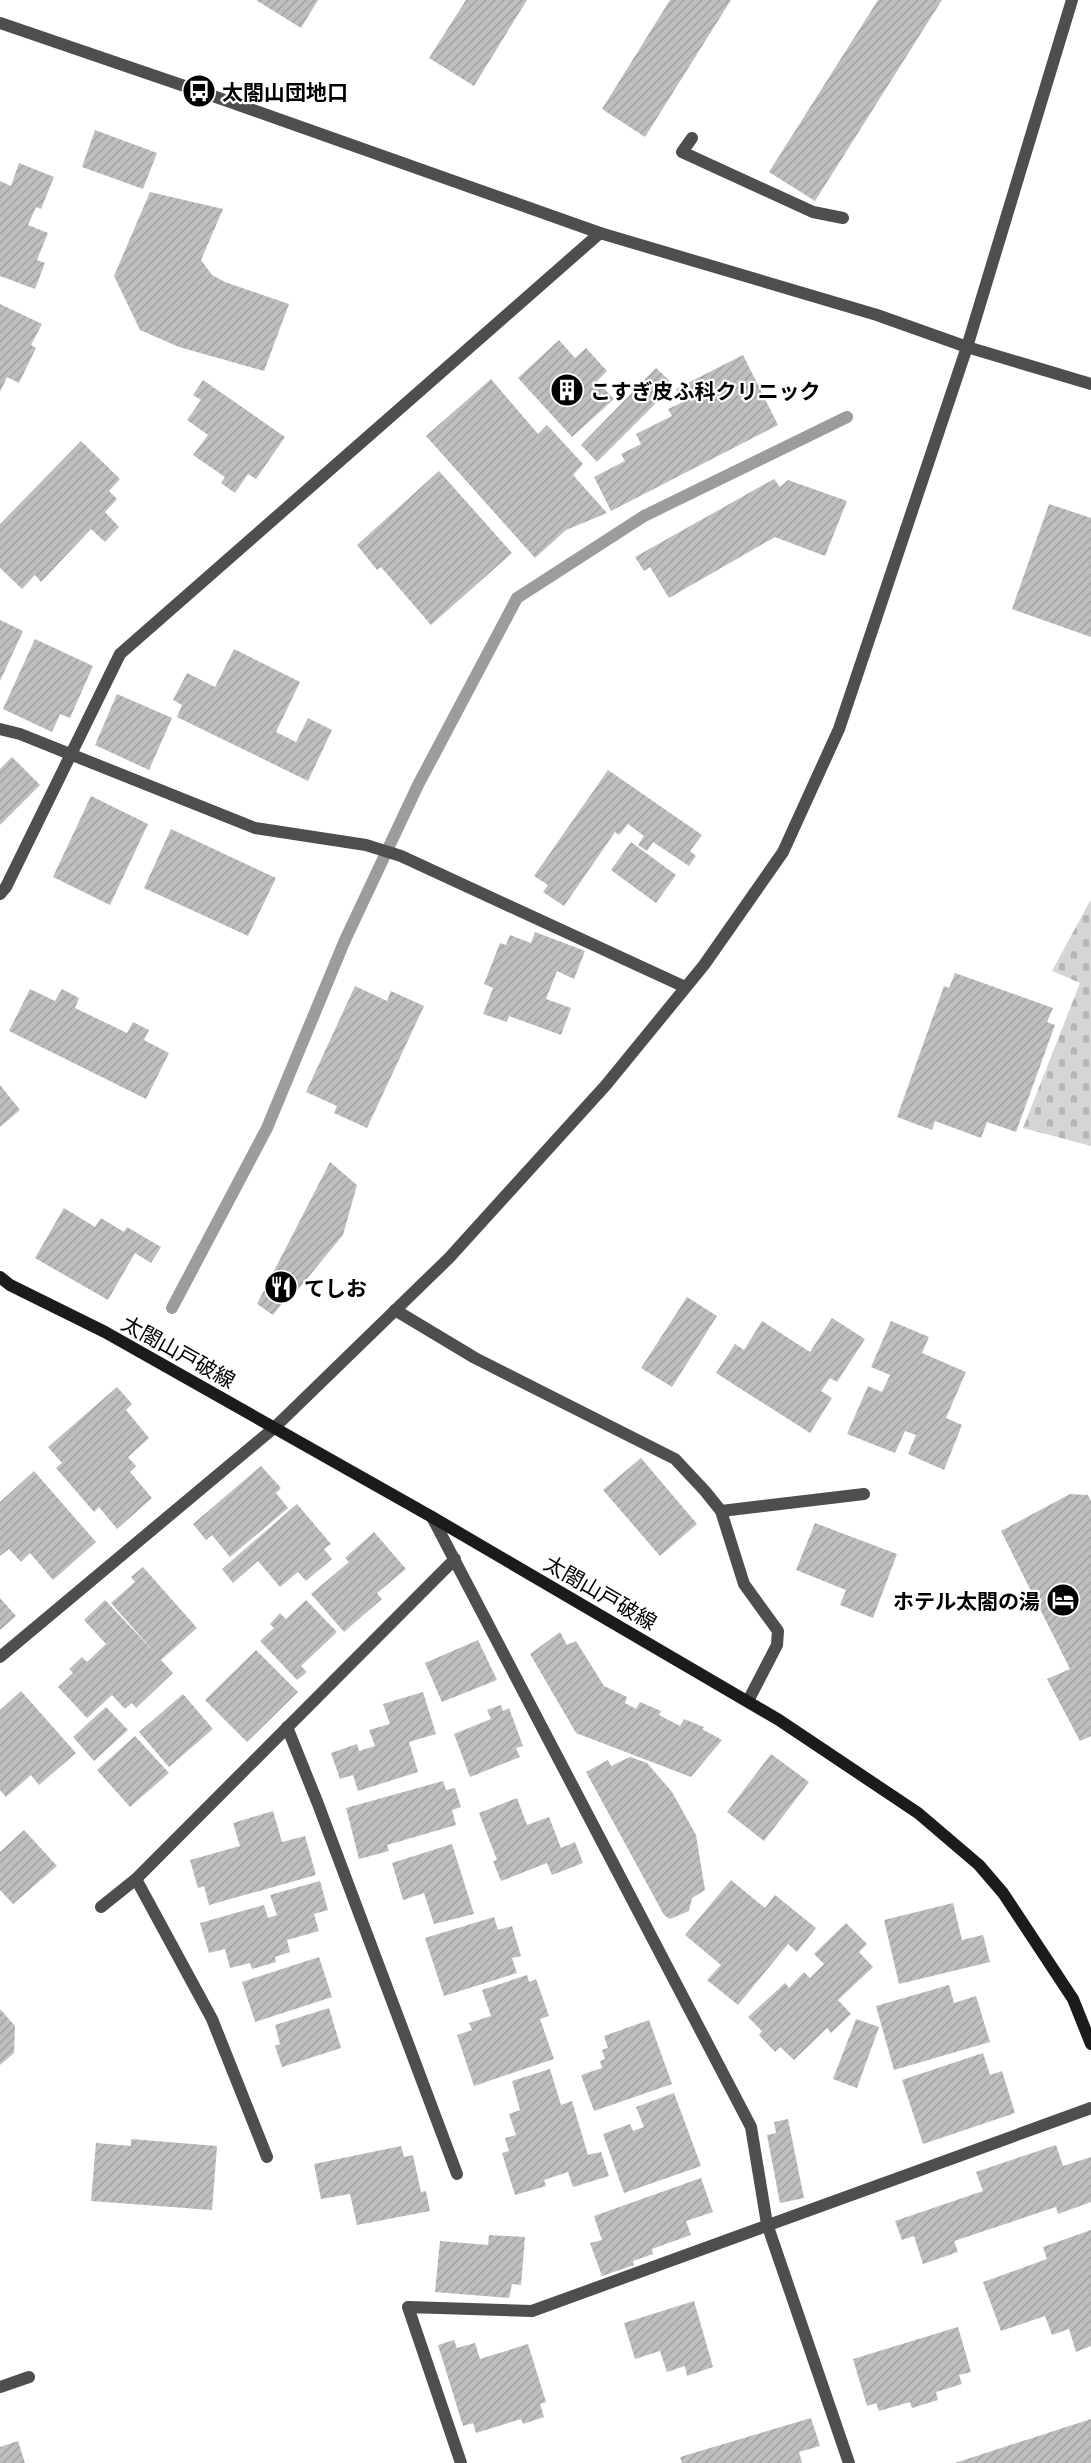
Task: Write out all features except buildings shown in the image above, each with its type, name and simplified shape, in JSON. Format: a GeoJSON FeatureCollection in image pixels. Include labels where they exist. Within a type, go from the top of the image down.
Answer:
{"type":"FeatureCollection","features":[{"type":"Feature","properties":{"kind":"main road","name":"太閤山戸破線"},"geometry":{"type":"LineString","coordinates":[[0,1277],[10,1285],[105,1332],[432,1517],[748,1701],[918,1813],[979,1865],[1003,1893],[1073,1999],[1091,2044]]}},
{"type":"Feature","properties":{"kind":"street"},"geometry":{"type":"LineString","coordinates":[[0,1658],[274,1428],[449,1258],[606,1085],[704,965],[783,852],[839,729],[967,347],[1072,0]]}},
{"type":"Feature","properties":{"kind":"street"},"geometry":{"type":"LineString","coordinates":[[0,23],[600,233],[877,315],[967,347],[1091,384]]}},
{"type":"Feature","properties":{"kind":"street"},"geometry":{"type":"LineString","coordinates":[[692,138],[682,152],[813,212],[843,218]]}},
{"type":"Feature","properties":{"kind":"street"},"geometry":{"type":"LineString","coordinates":[[0,894],[6,887],[120,654],[600,233]]}},
{"type":"Feature","properties":{"kind":"street"},"geometry":{"type":"LineString","coordinates":[[0,729],[20,734],[255,828],[366,845],[401,856],[685,987]]}},
{"type":"Feature","properties":{"kind":"street"},"geometry":{"type":"LineString","coordinates":[[395,1310],[476,1358],[675,1459],[721,1511],[744,1584],[778,1631],[777,1645],[748,1701]]}},
{"type":"Feature","properties":{"kind":"street"},"geometry":{"type":"LineString","coordinates":[[721,1511],[864,1494]]}},
{"type":"Feature","properties":{"kind":"street"},"geometry":{"type":"LineString","coordinates":[[432,1517],[752,2127],[767,2224],[849,2463]]}},
{"type":"Feature","properties":{"kind":"street"},"geometry":{"type":"LineString","coordinates":[[101,1907],[136,1879],[455,1559]]}},
{"type":"Feature","properties":{"kind":"street"},"geometry":{"type":"LineString","coordinates":[[287,1727],[457,2174]]}},
{"type":"Feature","properties":{"kind":"street"},"geometry":{"type":"LineString","coordinates":[[136,1879],[212,2019],[267,2157]]}},
{"type":"Feature","properties":{"kind":"street"},"geometry":{"type":"LineString","coordinates":[[461,2463],[408,2307],[532,2311],[1091,2108]]}},
{"type":"Feature","properties":{"kind":"street"},"geometry":{"type":"LineString","coordinates":[[0,2387],[29,2377]]}},
{"type":"Feature","properties":{"kind":"green space"},"geometry":{"type":"Polygon","coordinates":[[[1090,901],[1091,1146],[1023,1128],[1080,983],[1052,971],[1090,901]]]}},
{"type":"Feature","properties":{"kind":"waterway"},"geometry":{"type":"LineString","coordinates":[[172,1308],[267,1128],[345,940],[418,785],[517,598],[644,516],[847,417]]}},
{"type":"Feature","properties":{"kind":"place","name":"太閤山団地口"},"geometry":{"type":"Point","coordinates":[199,91]}},
{"type":"Feature","properties":{"kind":"place","name":"こすぎ皮ふ科クリニック"},"geometry":{"type":"Point","coordinates":[567,390]}},
{"type":"Feature","properties":{"kind":"place","name":"てしお"},"geometry":{"type":"Point","coordinates":[281,1287]}},
{"type":"Feature","properties":{"kind":"place","name":"ホテル太閤の湯"},"geometry":{"type":"Point","coordinates":[1063,1600]}}]}
